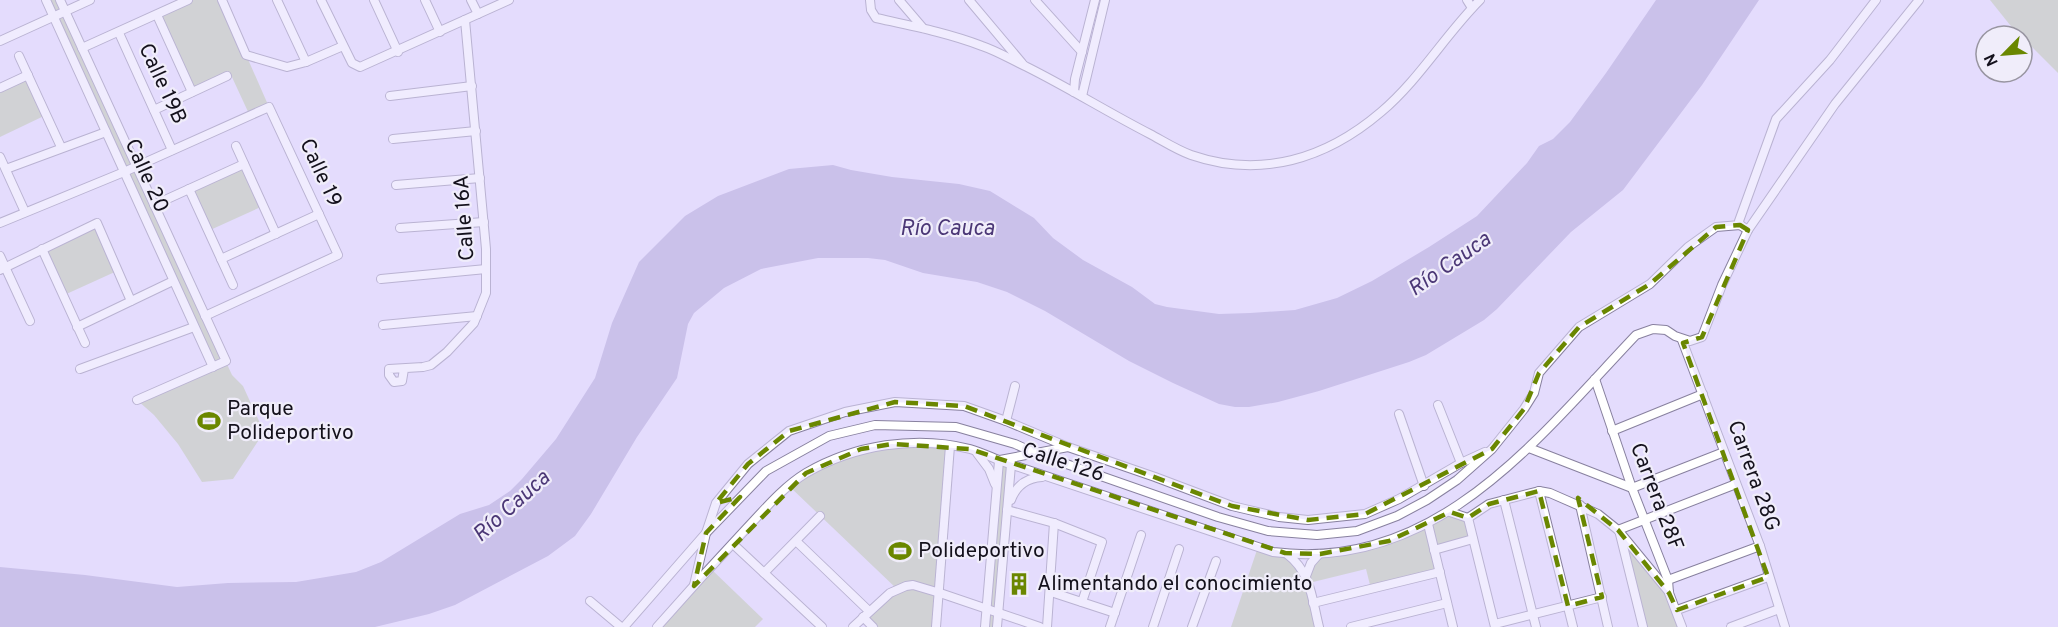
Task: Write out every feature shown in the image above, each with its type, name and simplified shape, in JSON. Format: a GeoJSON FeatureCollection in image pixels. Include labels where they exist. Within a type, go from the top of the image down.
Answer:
{"type":"FeatureCollection","features":[{"type":"Feature","properties":{"kind":"street","name":"Calle 20"},"geometry":{"type":"LineString","coordinates":[[46,0],[213,367],[226,361],[60,0]]}},
{"type":"Feature","properties":{"kind":"street"},"geometry":{"type":"LineString","coordinates":[[0,41],[90,0]]}},
{"type":"Feature","properties":{"kind":"street"},"geometry":{"type":"LineString","coordinates":[[82,48],[188,0]]}},
{"type":"Feature","properties":{"kind":"street"},"geometry":{"type":"LineString","coordinates":[[222,0],[246,55],[287,67],[306,62],[343,46]]}},
{"type":"Feature","properties":{"kind":"street"},"geometry":{"type":"LineString","coordinates":[[277,0],[306,62]]}},
{"type":"Feature","properties":{"kind":"street"},"geometry":{"type":"LineString","coordinates":[[321,0],[352,63],[360,67],[398,52],[509,0]]}},
{"type":"Feature","properties":{"kind":"street"},"geometry":{"type":"LineString","coordinates":[[374,0],[398,52]]}},
{"type":"Feature","properties":{"kind":"street"},"geometry":{"type":"LineString","coordinates":[[425,0],[440,32]]}},
{"type":"Feature","properties":{"kind":"street"},"geometry":{"type":"LineString","coordinates":[[471,0],[478,14]]}},
{"type":"Feature","properties":{"kind":"street"},"geometry":{"type":"LineString","coordinates":[[870,0],[871,10],[876,18],[923,28],[983,46],[1025,66],[1078,94],[1098,108],[1190,155],[1234,164],[1283,163],[1314,155],[1343,140],[1381,112],[1480,0]]}},
{"type":"Feature","properties":{"kind":"street"},"geometry":{"type":"LineString","coordinates":[[899,0],[923,28]]}},
{"type":"Feature","properties":{"kind":"street"},"geometry":{"type":"LineString","coordinates":[[969,0],[1025,66]]}},
{"type":"Feature","properties":{"kind":"street"},"geometry":{"type":"LineString","coordinates":[[1035,0],[1082,52]]}},
{"type":"Feature","properties":{"kind":"street"},"geometry":{"type":"LineString","coordinates":[[1078,94],[1075,79],[1095,0]]}},
{"type":"Feature","properties":{"kind":"street"},"geometry":{"type":"LineString","coordinates":[[1078,94],[1105,0]]}},
{"type":"Feature","properties":{"kind":"street"},"geometry":{"type":"LineString","coordinates":[[1467,0],[1472,8]]}},
{"type":"Feature","properties":{"kind":"street"},"geometry":{"type":"LineString","coordinates":[[1740,225],[1739,221],[1776,119],[1830,60],[1876,0]]}},
{"type":"Feature","properties":{"kind":"street"},"geometry":{"type":"LineString","coordinates":[[1682,340],[1690,341],[1702,337],[1722,285],[1748,230],[1835,104],[1919,0]]}},
{"type":"Feature","properties":{"kind":"street"},"geometry":{"type":"LineString","coordinates":[[157,15],[192,92]]}},
{"type":"Feature","properties":{"kind":"street","name":"Calle 16A"},"geometry":{"type":"LineString","coordinates":[[404,369],[431,365],[447,352],[474,323],[486,293],[484,222],[465,20]]}},
{"type":"Feature","properties":{"kind":"street","name":"Calle 19B"},"geometry":{"type":"LineString","coordinates":[[119,33],[172,150]]}},
{"type":"Feature","properties":{"kind":"street"},"geometry":{"type":"LineString","coordinates":[[19,56],[61,147]]}},
{"type":"Feature","properties":{"kind":"street"},"geometry":{"type":"LineString","coordinates":[[0,88],[28,75]]}},
{"type":"Feature","properties":{"kind":"street"},"geometry":{"type":"LineString","coordinates":[[154,110],[227,76]]}},
{"type":"Feature","properties":{"kind":"street"},"geometry":{"type":"LineString","coordinates":[[390,96],[472,87]]}},
{"type":"Feature","properties":{"kind":"street","name":"Calle 19"},"geometry":{"type":"LineString","coordinates":[[172,150],[269,107],[338,255],[205,315]]}},
{"type":"Feature","properties":{"kind":"street"},"geometry":{"type":"LineString","coordinates":[[393,139],[476,131]]}},
{"type":"Feature","properties":{"kind":"street"},"geometry":{"type":"LineString","coordinates":[[6,169],[106,132]]}},
{"type":"Feature","properties":{"kind":"street"},"geometry":{"type":"LineString","coordinates":[[236,146],[276,234]]}},
{"type":"Feature","properties":{"kind":"street"},"geometry":{"type":"LineString","coordinates":[[0,223],[172,150]]}},
{"type":"Feature","properties":{"kind":"street"},"geometry":{"type":"LineString","coordinates":[[0,157],[25,212]]}},
{"type":"Feature","properties":{"kind":"street"},"geometry":{"type":"LineString","coordinates":[[154,205],[244,164]]}},
{"type":"Feature","properties":{"kind":"street"},"geometry":{"type":"LineString","coordinates":[[396,184],[480,178]]}},
{"type":"Feature","properties":{"kind":"street"},"geometry":{"type":"LineString","coordinates":[[189,189],[233,285]]}},
{"type":"Feature","properties":{"kind":"street"},"geometry":{"type":"LineString","coordinates":[[221,259],[319,214]]}},
{"type":"Feature","properties":{"kind":"street"},"geometry":{"type":"LineString","coordinates":[[400,228],[484,222]]}},
{"type":"Feature","properties":{"kind":"street"},"geometry":{"type":"LineString","coordinates":[[3,269],[97,223],[131,301]]}},
{"type":"Feature","properties":{"kind":"street"},"geometry":{"type":"LineString","coordinates":[[590,601],[622,627],[706,533],[766,471],[829,436],[875,424],[956,427],[1015,444],[1218,517],[1268,531],[1317,535],[1357,531],[1397,516],[1427,500],[1457,480],[1492,449],[1524,410],[1534,393],[1539,373],[1579,327],[1650,284],[1688,247],[1710,231],[1728,225],[1740,225],[1748,230]]}},
{"type":"Feature","properties":{"kind":"street"},"geometry":{"type":"LineString","coordinates":[[42,249],[85,343]]}},
{"type":"Feature","properties":{"kind":"street"},"geometry":{"type":"LineString","coordinates":[[0,256],[3,269],[30,321]]}},
{"type":"Feature","properties":{"kind":"street"},"geometry":{"type":"LineString","coordinates":[[381,279],[486,268]]}},
{"type":"Feature","properties":{"kind":"street"},"geometry":{"type":"LineString","coordinates":[[77,327],[173,281]]}},
{"type":"Feature","properties":{"kind":"street"},"geometry":{"type":"LineString","coordinates":[[383,325],[477,316]]}},
{"type":"Feature","properties":{"kind":"street"},"geometry":{"type":"LineString","coordinates":[[80,369],[194,327]]}},
{"type":"Feature","properties":{"kind":"street","name":"Calle 126"},"geometry":{"type":"LineString","coordinates":[[657,627],[789,486],[806,473],[861,450],[892,444],[928,443],[950,446],[976,452],[1258,547],[1286,553],[1320,554],[1389,541],[1450,512],[1529,448],[1636,335],[1653,329],[1666,330],[1682,340]]}},
{"type":"Feature","properties":{"kind":"street","name":"Carrera 28G"},"geometry":{"type":"LineString","coordinates":[[1682,340],[1760,546],[1785,627]]}},
{"type":"Feature","properties":{"kind":"street"},"geometry":{"type":"LineString","coordinates":[[137,400],[213,367]]}},
{"type":"Feature","properties":{"kind":"street","name":"Carrera 28F"},"geometry":{"type":"LineString","coordinates":[[1595,379],[1632,488],[1668,580],[1682,627]]}},
{"type":"Feature","properties":{"kind":"street"},"geometry":{"type":"LineString","coordinates":[[1006,421],[1015,386]]}},
{"type":"Feature","properties":{"kind":"street"},"geometry":{"type":"LineString","coordinates":[[1612,431],[1703,394]]}},
{"type":"Feature","properties":{"kind":"street"},"geometry":{"type":"LineString","coordinates":[[694,586],[706,533],[716,503],[748,464],[789,431],[845,412],[895,402],[964,406],[1068,447],[1232,506],[1279,517],[1308,520],[1365,514],[1424,486],[1461,463],[1492,449]]}},
{"type":"Feature","properties":{"kind":"street"},"geometry":{"type":"LineString","coordinates":[[1438,405],[1461,463]]}},
{"type":"Feature","properties":{"kind":"street"},"geometry":{"type":"LineString","coordinates":[[1400,414],[1424,486]]}},
{"type":"Feature","properties":{"kind":"street"},"geometry":{"type":"LineString","coordinates":[[936,627],[950,446]]}},
{"type":"Feature","properties":{"kind":"street"},"geometry":{"type":"LineString","coordinates":[[985,627],[999,460],[1068,447]]}},
{"type":"Feature","properties":{"kind":"street"},"geometry":{"type":"LineString","coordinates":[[1529,448],[1632,488],[1724,452]]}},
{"type":"Feature","properties":{"kind":"street"},"geometry":{"type":"LineString","coordinates":[[976,452],[989,469],[996,487]]}},
{"type":"Feature","properties":{"kind":"street"},"geometry":{"type":"LineString","coordinates":[[997,627],[1011,465]]}},
{"type":"Feature","properties":{"kind":"street"},"geometry":{"type":"LineString","coordinates":[[1007,510],[1018,487],[1035,478],[1048,477]]}},
{"type":"Feature","properties":{"kind":"street"},"geometry":{"type":"LineString","coordinates":[[1618,530],[1737,484]]}},
{"type":"Feature","properties":{"kind":"street"},"geometry":{"type":"LineString","coordinates":[[1468,518],[1489,504],[1539,491],[1550,493],[1598,514],[1618,530],[1670,593]]}},
{"type":"Feature","properties":{"kind":"street"},"geometry":{"type":"LineString","coordinates":[[1539,491],[1573,627]]}},
{"type":"Feature","properties":{"kind":"street"},"geometry":{"type":"LineString","coordinates":[[716,503],[740,497]]}},
{"type":"Feature","properties":{"kind":"street"},"geometry":{"type":"LineString","coordinates":[[1504,500],[1536,627]]}},
{"type":"Feature","properties":{"kind":"street"},"geometry":{"type":"LineString","coordinates":[[1580,505],[1608,627]]}},
{"type":"Feature","properties":{"kind":"street"},"geometry":{"type":"LineString","coordinates":[[1007,510],[1054,523],[1102,542],[1082,602]]}},
{"type":"Feature","properties":{"kind":"street"},"geometry":{"type":"LineString","coordinates":[[1450,512],[1468,518]]}},
{"type":"Feature","properties":{"kind":"street"},"geometry":{"type":"LineString","coordinates":[[764,573],[820,516]]}},
{"type":"Feature","properties":{"kind":"street"},"geometry":{"type":"LineString","coordinates":[[1468,518],[1495,625],[1602,597]]}},
{"type":"Feature","properties":{"kind":"street"},"geometry":{"type":"LineString","coordinates":[[1047,627],[1054,523]]}},
{"type":"Feature","properties":{"kind":"street"},"geometry":{"type":"LineString","coordinates":[[1428,524],[1453,627]]}},
{"type":"Feature","properties":{"kind":"street"},"geometry":{"type":"LineString","coordinates":[[1618,530],[1643,627]]}},
{"type":"Feature","properties":{"kind":"street"},"geometry":{"type":"LineString","coordinates":[[1110,627],[1141,536]]}},
{"type":"Feature","properties":{"kind":"street"},"geometry":{"type":"LineString","coordinates":[[1434,550],[1473,540]]}},
{"type":"Feature","properties":{"kind":"street"},"geometry":{"type":"LineString","coordinates":[[796,541],[869,611]]}},
{"type":"Feature","properties":{"kind":"street"},"geometry":{"type":"LineString","coordinates":[[733,544],[822,627]]}},
{"type":"Feature","properties":{"kind":"street"},"geometry":{"type":"LineString","coordinates":[[1668,580],[1760,546]]}},
{"type":"Feature","properties":{"kind":"street"},"geometry":{"type":"LineString","coordinates":[[1153,627],[1179,549]]}},
{"type":"Feature","properties":{"kind":"street"},"geometry":{"type":"LineString","coordinates":[[1286,553],[1298,563],[1306,576],[1319,627]]}},
{"type":"Feature","properties":{"kind":"street"},"geometry":{"type":"LineString","coordinates":[[1306,576],[1311,563],[1320,554]]}},
{"type":"Feature","properties":{"kind":"street"},"geometry":{"type":"LineString","coordinates":[[1192,627],[1216,561]]}},
{"type":"Feature","properties":{"kind":"street"},"geometry":{"type":"LineString","coordinates":[[1313,603],[1440,572]]}},
{"type":"Feature","properties":{"kind":"street"},"geometry":{"type":"LineString","coordinates":[[1677,610],[1768,577]]}},
{"type":"Feature","properties":{"kind":"street"},"geometry":{"type":"LineString","coordinates":[[853,627],[890,593],[913,585],[940,592],[1040,627]]}},
{"type":"Feature","properties":{"kind":"street"},"geometry":{"type":"LineString","coordinates":[[1051,592],[1115,613]]}},
{"type":"Feature","properties":{"kind":"street"},"geometry":{"type":"LineString","coordinates":[[1351,627],[1447,603]]}},
{"type":"Feature","properties":{"kind":"street"},"geometry":{"type":"LineString","coordinates":[[1731,627],[1779,609]]}},
{"type":"Feature","properties":{"kind":"street"},"geometry":{"type":"LineString","coordinates":[[863,617],[873,627]]}},
{"type":"Feature","properties":{"kind":"highlighted area"},"geometry":{"type":"Polygon","coordinates":[[[1740,225],[1748,230],[1702,337],[1683,343],[1768,577],[1677,610],[1669,593],[1618,530],[1578,498],[1602,597],[1568,606],[1539,491],[1489,504],[1468,518],[1450,512],[1389,541],[1320,554],[1285,553],[970,449],[892,444],[861,449],[806,473],[694,586],[706,533],[740,497],[716,503],[748,464],[789,431],[895,402],[964,406],[1232,506],[1308,520],[1365,514],[1492,449],[1524,409],[1539,373],[1579,327],[1650,284],[1716,227],[1740,225]]]}},
{"type":"Feature","properties":{"kind":"green space","name":"Parque Polideportivo"},"geometry":{"type":"Polygon","coordinates":[[[46,0],[60,0],[232,375],[243,386],[264,432],[233,479],[202,482],[178,444],[154,415],[137,400],[212,367],[46,0]]]}},
{"type":"Feature","properties":{"kind":"green space"},"geometry":{"type":"Polygon","coordinates":[[[188,0],[222,0],[269,107],[250,116],[231,75],[192,92],[157,15],[188,0]]]}},
{"type":"Feature","properties":{"kind":"green space"},"geometry":{"type":"Polygon","coordinates":[[[1990,0],[2058,0],[2058,73],[2034,49],[2034,24],[2009,24],[1990,0]]]}},
{"type":"Feature","properties":{"kind":"green space"},"geometry":{"type":"Polygon","coordinates":[[[28,75],[46,115],[0,137],[0,88],[28,75]]]}},
{"type":"Feature","properties":{"kind":"green space"},"geometry":{"type":"Polygon","coordinates":[[[244,164],[263,206],[208,231],[189,189],[244,164]]]}},
{"type":"Feature","properties":{"kind":"green space"},"geometry":{"type":"Polygon","coordinates":[[[97,223],[117,271],[62,296],[42,249],[97,223]]]}},
{"type":"Feature","properties":{"kind":"green space","name":"Polideportivo"},"geometry":{"type":"Polygon","coordinates":[[[892,444],[950,446],[936,627],[873,627],[863,617],[897,589],[789,486],[825,464],[892,444]]]}},
{"type":"Feature","properties":{"kind":"green space"},"geometry":{"type":"Polygon","coordinates":[[[999,461],[1011,465],[997,627],[985,627],[999,461]]]}},
{"type":"Feature","properties":{"kind":"green space"},"geometry":{"type":"Polygon","coordinates":[[[1450,512],[1468,518],[1473,539],[1434,550],[1440,572],[1371,589],[1366,569],[1309,583],[1319,627],[1231,627],[1258,547],[1285,553],[1306,575],[1315,558],[1389,541],[1450,512]]]}},
{"type":"Feature","properties":{"kind":"green space"},"geometry":{"type":"Polygon","coordinates":[[[1618,530],[1669,593],[1682,627],[1643,627],[1618,530]]]}},
{"type":"Feature","properties":{"kind":"green space"},"geometry":{"type":"Polygon","coordinates":[[[710,568],[763,619],[755,627],[657,627],[710,568]]]}},
{"type":"Feature","properties":{"kind":"water","name":"Río Cauca"},"geometry":{"type":"Polygon","coordinates":[[[1656,0],[1759,0],[1702,85],[1623,190],[1571,232],[1484,320],[1426,355],[1409,362],[1278,402],[1235,407],[1219,404],[1129,361],[1045,311],[1007,292],[977,282],[923,273],[885,260],[818,258],[761,269],[724,288],[694,313],[688,324],[677,378],[575,536],[548,556],[455,605],[375,627],[0,627],[0,567],[177,587],[228,583],[296,582],[356,572],[381,562],[460,514],[489,505],[510,491],[556,439],[595,378],[612,323],[639,262],[685,216],[718,196],[789,169],[833,165],[892,177],[959,184],[990,191],[1034,218],[1053,238],[1083,260],[1132,287],[1155,304],[1167,307],[1219,314],[1250,313],[1295,310],[1337,298],[1372,281],[1477,216],[1527,163],[1539,146],[1553,139],[1570,122],[1656,0]]]}},
{"type":"Feature","properties":{"kind":"place","name":"Parque Polideportivo"},"geometry":{"type":"Point","coordinates":[209,421]}},
{"type":"Feature","properties":{"kind":"place","name":"Polideportivo"},"geometry":{"type":"Point","coordinates":[900,551]}},
{"type":"Feature","properties":{"kind":"place","name":"Alimentando el conocimiento"},"geometry":{"type":"Point","coordinates":[1019,584]}}]}
